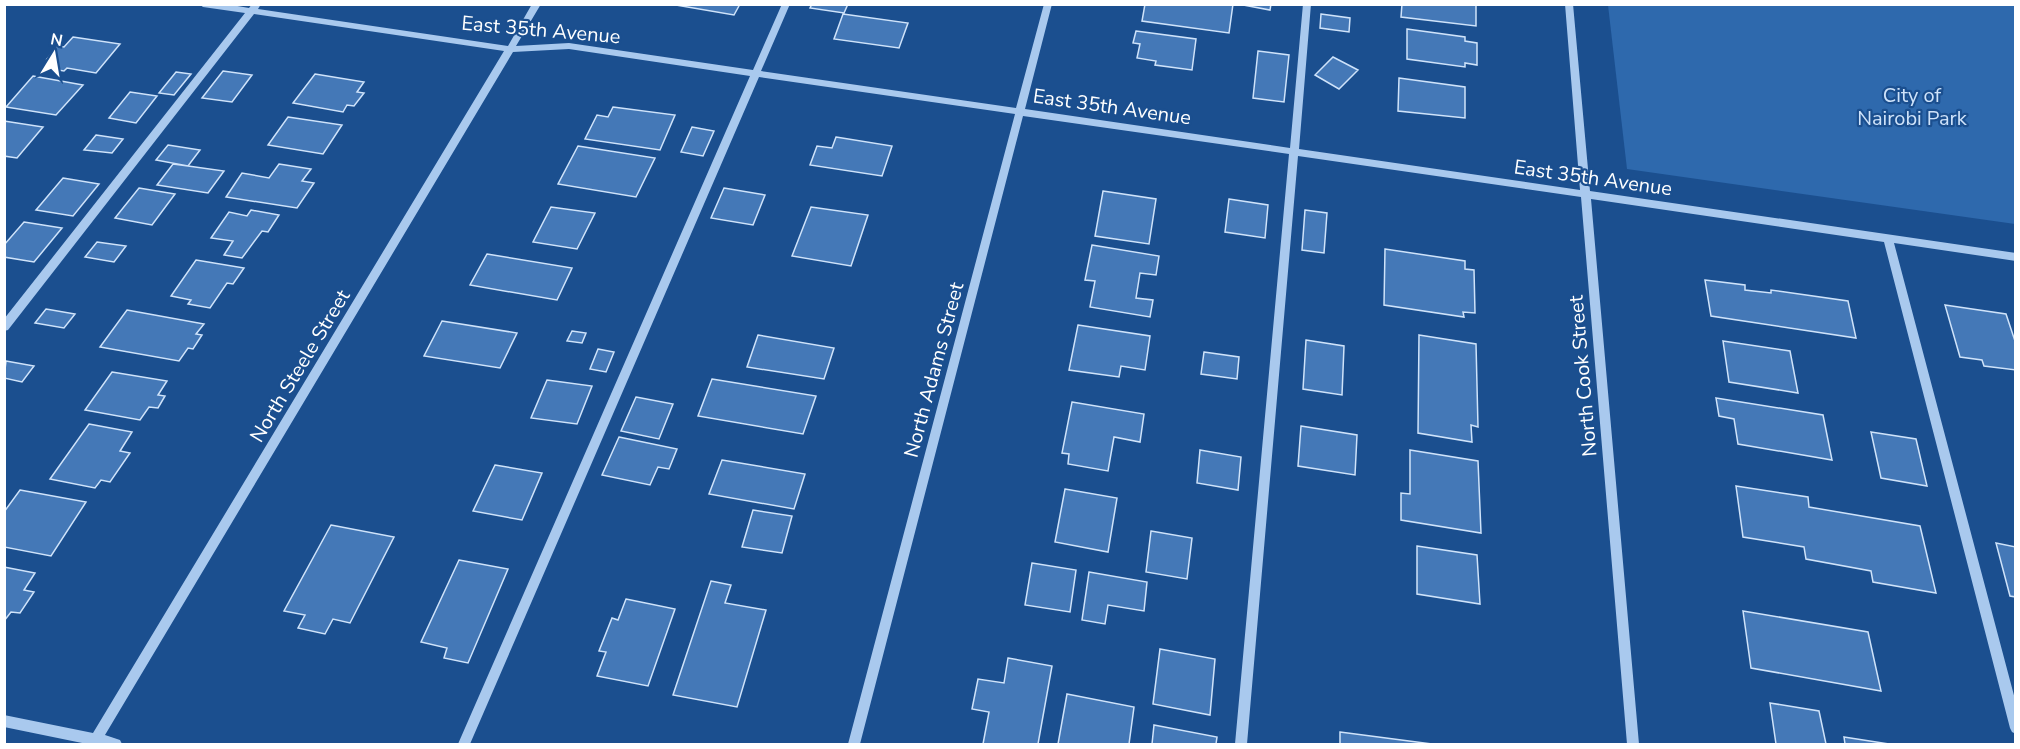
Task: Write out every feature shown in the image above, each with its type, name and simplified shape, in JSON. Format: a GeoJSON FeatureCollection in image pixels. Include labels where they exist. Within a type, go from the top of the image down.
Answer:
{"type":"FeatureCollection","features":[{"type":"Feature","properties":{"kind":"street","name":"East 35th Avenue"},"geometry":{"type":"LineString","coordinates":[[203,4],[254,8],[510,49],[569,46],[2016,257]]}},
{"type":"Feature","properties":{"kind":"street","name":"North Steele Street"},"geometry":{"type":"LineString","coordinates":[[94,742],[537,4]]}},
{"type":"Feature","properties":{"kind":"street"},"geometry":{"type":"LineString","coordinates":[[464,744],[786,4]]}},
{"type":"Feature","properties":{"kind":"street","name":"North Adams Street"},"geometry":{"type":"LineString","coordinates":[[854,744],[1048,4]]}},
{"type":"Feature","properties":{"kind":"street"},"geometry":{"type":"LineString","coordinates":[[1240,744],[1306,4]]}},
{"type":"Feature","properties":{"kind":"street","name":"North Cook Street"},"geometry":{"type":"LineString","coordinates":[[1569,4],[1633,744]]}},
{"type":"Feature","properties":{"kind":"street"},"geometry":{"type":"LineString","coordinates":[[4,327],[254,8]]}},
{"type":"Feature","properties":{"kind":"street"},"geometry":{"type":"LineString","coordinates":[[1888,239],[2016,728]]}},
{"type":"Feature","properties":{"kind":"street"},"geometry":{"type":"LineString","coordinates":[[4,721],[94,742],[116,744]]}},
{"type":"Feature","properties":{"kind":"green space","name":"City of Nairobi Park"},"geometry":{"type":"Polygon","coordinates":[[[1608,5],[2015,5],[2015,224],[1627,169],[1608,5]]]}},
{"type":"Feature","properties":{"kind":"building"},"geometry":{"type":"Polygon","coordinates":[[[670,4],[740,4],[734,15],[670,4]]]}},
{"type":"Feature","properties":{"kind":"building"},"geometry":{"type":"Polygon","coordinates":[[[812,4],[848,4],[844,13],[810,8],[812,4]]]}},
{"type":"Feature","properties":{"kind":"building"},"geometry":{"type":"Polygon","coordinates":[[[1145,4],[1233,4],[1229,33],[1142,21],[1145,4]]]}},
{"type":"Feature","properties":{"kind":"building"},"geometry":{"type":"Polygon","coordinates":[[[1238,4],[1271,4],[1270,10],[1238,4]]]}},
{"type":"Feature","properties":{"kind":"building"},"geometry":{"type":"Polygon","coordinates":[[[1402,4],[1476,4],[1476,26],[1401,17],[1402,4]]]}},
{"type":"Feature","properties":{"kind":"building"},"geometry":{"type":"Polygon","coordinates":[[[843,14],[908,23],[899,48],[834,39],[843,14]]]}},
{"type":"Feature","properties":{"kind":"building"},"geometry":{"type":"Polygon","coordinates":[[[1321,14],[1350,18],[1349,32],[1320,28],[1321,14]]]}},
{"type":"Feature","properties":{"kind":"building"},"geometry":{"type":"Polygon","coordinates":[[[1407,29],[1465,37],[1465,41],[1477,43],[1477,65],[1465,63],[1465,67],[1407,59],[1407,29]]]}},
{"type":"Feature","properties":{"kind":"building"},"geometry":{"type":"Polygon","coordinates":[[[1136,31],[1196,39],[1192,70],[1155,65],[1156,61],[1137,58],[1140,44],[1133,43],[1136,31]]]}},
{"type":"Feature","properties":{"kind":"building"},"geometry":{"type":"Polygon","coordinates":[[[73,37],[120,44],[96,73],[67,68],[64,71],[46,68],[53,60],[47,59],[58,46],[64,47],[73,37]]]}},
{"type":"Feature","properties":{"kind":"building"},"geometry":{"type":"Polygon","coordinates":[[[1258,51],[1289,55],[1284,102],[1253,98],[1258,51]]]}},
{"type":"Feature","properties":{"kind":"building"},"geometry":{"type":"Polygon","coordinates":[[[1333,57],[1358,70],[1339,89],[1315,75],[1333,57]]]}},
{"type":"Feature","properties":{"kind":"building"},"geometry":{"type":"Polygon","coordinates":[[[223,71],[252,75],[232,102],[202,98],[223,71]]]}},
{"type":"Feature","properties":{"kind":"building"},"geometry":{"type":"Polygon","coordinates":[[[176,72],[191,74],[174,95],[159,93],[176,72]]]}},
{"type":"Feature","properties":{"kind":"building"},"geometry":{"type":"Polygon","coordinates":[[[315,74],[364,82],[357,92],[364,93],[354,106],[347,105],[343,112],[293,103],[315,74]]]}},
{"type":"Feature","properties":{"kind":"building"},"geometry":{"type":"Polygon","coordinates":[[[33,76],[83,85],[56,115],[6,107],[33,76]]]}},
{"type":"Feature","properties":{"kind":"building"},"geometry":{"type":"Polygon","coordinates":[[[1399,78],[1465,87],[1465,118],[1398,111],[1399,78]]]}},
{"type":"Feature","properties":{"kind":"building"},"geometry":{"type":"Polygon","coordinates":[[[130,92],[157,96],[136,123],[109,118],[130,92]]]}},
{"type":"Feature","properties":{"kind":"building"},"geometry":{"type":"Polygon","coordinates":[[[613,107],[675,115],[660,150],[585,139],[597,115],[608,117],[613,107]]]}},
{"type":"Feature","properties":{"kind":"building"},"geometry":{"type":"Polygon","coordinates":[[[288,117],[342,125],[323,154],[268,145],[288,117]]]}},
{"type":"Feature","properties":{"kind":"building"},"geometry":{"type":"Polygon","coordinates":[[[4,121],[43,127],[17,158],[4,156],[4,121]]]}},
{"type":"Feature","properties":{"kind":"building"},"geometry":{"type":"Polygon","coordinates":[[[692,127],[714,131],[703,156],[681,152],[692,127]]]}},
{"type":"Feature","properties":{"kind":"building"},"geometry":{"type":"Polygon","coordinates":[[[96,135],[123,139],[112,153],[84,150],[96,135]]]}},
{"type":"Feature","properties":{"kind":"building"},"geometry":{"type":"Polygon","coordinates":[[[836,137],[892,146],[882,176],[810,165],[817,146],[832,148],[836,137]]]}},
{"type":"Feature","properties":{"kind":"building"},"geometry":{"type":"Polygon","coordinates":[[[168,145],[200,150],[188,166],[156,160],[168,145]]]}},
{"type":"Feature","properties":{"kind":"building"},"geometry":{"type":"Polygon","coordinates":[[[578,146],[655,158],[636,197],[558,184],[578,146]]]}},
{"type":"Feature","properties":{"kind":"building"},"geometry":{"type":"Polygon","coordinates":[[[173,164],[224,171],[208,193],[157,185],[173,164]]]}},
{"type":"Feature","properties":{"kind":"building"},"geometry":{"type":"Polygon","coordinates":[[[279,164],[311,169],[302,181],[314,183],[297,208],[226,197],[242,173],[269,178],[279,164]]]}},
{"type":"Feature","properties":{"kind":"building"},"geometry":{"type":"Polygon","coordinates":[[[63,178],[99,184],[73,216],[36,210],[63,178]]]}},
{"type":"Feature","properties":{"kind":"building"},"geometry":{"type":"Polygon","coordinates":[[[139,188],[175,194],[152,225],[115,218],[139,188]]]}},
{"type":"Feature","properties":{"kind":"building"},"geometry":{"type":"Polygon","coordinates":[[[724,188],[765,195],[753,225],[711,218],[724,188]]]}},
{"type":"Feature","properties":{"kind":"building"},"geometry":{"type":"Polygon","coordinates":[[[1103,191],[1156,199],[1149,244],[1095,236],[1103,191]]]}},
{"type":"Feature","properties":{"kind":"building"},"geometry":{"type":"Polygon","coordinates":[[[1229,199],[1268,205],[1265,238],[1225,232],[1229,199]]]}},
{"type":"Feature","properties":{"kind":"building"},"geometry":{"type":"Polygon","coordinates":[[[551,207],[595,213],[577,249],[533,242],[551,207]]]}},
{"type":"Feature","properties":{"kind":"building"},"geometry":{"type":"Polygon","coordinates":[[[811,207],[868,215],[851,266],[792,256],[811,207]]]}},
{"type":"Feature","properties":{"kind":"building"},"geometry":{"type":"Polygon","coordinates":[[[251,210],[279,215],[268,232],[262,231],[242,258],[224,255],[233,241],[211,238],[229,212],[247,216],[251,210]]]}},
{"type":"Feature","properties":{"kind":"building"},"geometry":{"type":"Polygon","coordinates":[[[1305,210],[1327,213],[1324,253],[1302,250],[1305,210]]]}},
{"type":"Feature","properties":{"kind":"building"},"geometry":{"type":"Polygon","coordinates":[[[24,222],[62,228],[34,262],[4,257],[4,245],[24,222]]]}},
{"type":"Feature","properties":{"kind":"building"},"geometry":{"type":"Polygon","coordinates":[[[97,242],[126,246],[114,262],[85,257],[97,242]]]}},
{"type":"Feature","properties":{"kind":"building"},"geometry":{"type":"Polygon","coordinates":[[[1092,245],[1159,256],[1156,275],[1140,273],[1136,298],[1153,300],[1150,317],[1090,307],[1095,281],[1085,280],[1092,245]]]}},
{"type":"Feature","properties":{"kind":"building"},"geometry":{"type":"Polygon","coordinates":[[[1385,249],[1465,261],[1465,269],[1474,270],[1475,313],[1463,312],[1464,317],[1384,305],[1385,249]]]}},
{"type":"Feature","properties":{"kind":"building"},"geometry":{"type":"Polygon","coordinates":[[[487,254],[572,268],[557,300],[470,285],[487,254]]]}},
{"type":"Feature","properties":{"kind":"building"},"geometry":{"type":"Polygon","coordinates":[[[196,260],[244,268],[233,284],[227,283],[210,308],[188,304],[191,300],[171,296],[196,260]]]}},
{"type":"Feature","properties":{"kind":"building"},"geometry":{"type":"Polygon","coordinates":[[[1705,280],[1745,285],[1745,290],[1771,293],[1771,290],[1848,301],[1856,338],[1711,316],[1705,280]]]}},
{"type":"Feature","properties":{"kind":"building"},"geometry":{"type":"Polygon","coordinates":[[[1945,305],[2006,314],[2016,344],[2016,370],[1984,366],[1982,360],[1960,357],[1945,305]]]}},
{"type":"Feature","properties":{"kind":"building"},"geometry":{"type":"Polygon","coordinates":[[[46,309],[75,314],[64,328],[35,323],[46,309]]]}},
{"type":"Feature","properties":{"kind":"building"},"geometry":{"type":"Polygon","coordinates":[[[127,310],[204,324],[196,334],[202,335],[193,349],[188,348],[179,361],[100,347],[127,310]]]}},
{"type":"Feature","properties":{"kind":"building"},"geometry":{"type":"Polygon","coordinates":[[[442,321],[517,333],[500,368],[424,356],[442,321]]]}},
{"type":"Feature","properties":{"kind":"building"},"geometry":{"type":"Polygon","coordinates":[[[1078,325],[1150,336],[1145,370],[1121,366],[1119,377],[1069,370],[1078,325]]]}},
{"type":"Feature","properties":{"kind":"building"},"geometry":{"type":"Polygon","coordinates":[[[572,331],[586,333],[582,343],[567,341],[572,331]]]}},
{"type":"Feature","properties":{"kind":"building"},"geometry":{"type":"Polygon","coordinates":[[[758,335],[834,348],[824,379],[747,367],[758,335]]]}},
{"type":"Feature","properties":{"kind":"building"},"geometry":{"type":"Polygon","coordinates":[[[1419,335],[1476,344],[1478,427],[1471,425],[1472,442],[1418,433],[1419,335]]]}},
{"type":"Feature","properties":{"kind":"building"},"geometry":{"type":"Polygon","coordinates":[[[1306,340],[1344,346],[1342,395],[1303,389],[1306,340]]]}},
{"type":"Feature","properties":{"kind":"building"},"geometry":{"type":"Polygon","coordinates":[[[1723,341],[1790,351],[1798,393],[1729,382],[1723,341]]]}},
{"type":"Feature","properties":{"kind":"building"},"geometry":{"type":"Polygon","coordinates":[[[598,349],[614,352],[606,372],[590,369],[598,349]]]}},
{"type":"Feature","properties":{"kind":"building"},"geometry":{"type":"Polygon","coordinates":[[[1204,352],[1239,357],[1237,379],[1201,374],[1204,352]]]}},
{"type":"Feature","properties":{"kind":"building"},"geometry":{"type":"Polygon","coordinates":[[[6,361],[34,366],[22,382],[4,378],[6,361]]]}},
{"type":"Feature","properties":{"kind":"building"},"geometry":{"type":"Polygon","coordinates":[[[112,372],[167,381],[158,395],[165,396],[158,408],[149,407],[140,420],[85,410],[112,372]]]}},
{"type":"Feature","properties":{"kind":"building"},"geometry":{"type":"Polygon","coordinates":[[[712,379],[816,396],[803,434],[698,416],[712,379]]]}},
{"type":"Feature","properties":{"kind":"building"},"geometry":{"type":"Polygon","coordinates":[[[547,380],[592,386],[577,424],[531,418],[547,380]]]}},
{"type":"Feature","properties":{"kind":"building"},"geometry":{"type":"Polygon","coordinates":[[[636,397],[673,404],[659,439],[621,431],[636,397]]]}},
{"type":"Feature","properties":{"kind":"building"},"geometry":{"type":"Polygon","coordinates":[[[1716,398],[1823,415],[1832,460],[1738,444],[1734,419],[1719,416],[1716,398]]]}},
{"type":"Feature","properties":{"kind":"building"},"geometry":{"type":"Polygon","coordinates":[[[1072,402],[1144,414],[1140,442],[1114,437],[1108,471],[1068,464],[1069,454],[1062,453],[1072,402]]]}},
{"type":"Feature","properties":{"kind":"building"},"geometry":{"type":"Polygon","coordinates":[[[89,424],[132,432],[120,451],[130,453],[110,482],[101,480],[95,488],[50,479],[89,424]]]}},
{"type":"Feature","properties":{"kind":"building"},"geometry":{"type":"Polygon","coordinates":[[[1301,426],[1357,435],[1355,475],[1298,466],[1301,426]]]}},
{"type":"Feature","properties":{"kind":"building"},"geometry":{"type":"Polygon","coordinates":[[[1871,432],[1916,439],[1927,486],[1881,478],[1871,432]]]}},
{"type":"Feature","properties":{"kind":"building"},"geometry":{"type":"Polygon","coordinates":[[[619,437],[677,449],[669,469],[658,467],[650,485],[602,475],[619,437]]]}},
{"type":"Feature","properties":{"kind":"building"},"geometry":{"type":"Polygon","coordinates":[[[1200,450],[1241,457],[1238,490],[1197,483],[1200,450]]]}},
{"type":"Feature","properties":{"kind":"building"},"geometry":{"type":"Polygon","coordinates":[[[1410,450],[1478,461],[1481,533],[1401,520],[1401,493],[1410,494],[1410,450]]]}},
{"type":"Feature","properties":{"kind":"building"},"geometry":{"type":"Polygon","coordinates":[[[722,460],[805,474],[794,509],[709,494],[722,460]]]}},
{"type":"Feature","properties":{"kind":"building"},"geometry":{"type":"Polygon","coordinates":[[[495,465],[542,473],[522,520],[473,511],[495,465]]]}},
{"type":"Feature","properties":{"kind":"building"},"geometry":{"type":"Polygon","coordinates":[[[1736,486],[1808,497],[1809,507],[1920,526],[1936,593],[1873,582],[1871,571],[1806,559],[1804,547],[1743,537],[1736,486]]]}},
{"type":"Feature","properties":{"kind":"building"},"geometry":{"type":"Polygon","coordinates":[[[1065,489],[1117,498],[1108,552],[1055,542],[1065,489]]]}},
{"type":"Feature","properties":{"kind":"building"},"geometry":{"type":"Polygon","coordinates":[[[20,490],[86,502],[51,556],[4,547],[4,512],[20,490]]]}},
{"type":"Feature","properties":{"kind":"building"},"geometry":{"type":"Polygon","coordinates":[[[753,510],[792,516],[782,553],[742,547],[753,510]]]}},
{"type":"Feature","properties":{"kind":"building"},"geometry":{"type":"Polygon","coordinates":[[[331,525],[394,537],[350,623],[333,619],[325,634],[298,628],[305,615],[284,611],[331,525]]]}},
{"type":"Feature","properties":{"kind":"building"},"geometry":{"type":"Polygon","coordinates":[[[1151,531],[1192,538],[1187,579],[1146,572],[1151,531]]]}},
{"type":"Feature","properties":{"kind":"building"},"geometry":{"type":"Polygon","coordinates":[[[1996,543],[2016,547],[2016,597],[2010,596],[1996,543]]]}},
{"type":"Feature","properties":{"kind":"building"},"geometry":{"type":"Polygon","coordinates":[[[1417,546],[1477,555],[1480,604],[1417,594],[1417,546]]]}},
{"type":"Feature","properties":{"kind":"building"},"geometry":{"type":"Polygon","coordinates":[[[459,560],[508,569],[468,663],[444,658],[447,648],[421,642],[459,560]]]}},
{"type":"Feature","properties":{"kind":"building"},"geometry":{"type":"Polygon","coordinates":[[[1032,563],[1076,570],[1070,612],[1025,605],[1032,563]]]}},
{"type":"Feature","properties":{"kind":"building"},"geometry":{"type":"Polygon","coordinates":[[[4,567],[35,573],[24,590],[34,592],[20,613],[11,612],[4,621],[4,567]]]}},
{"type":"Feature","properties":{"kind":"building"},"geometry":{"type":"Polygon","coordinates":[[[1089,572],[1147,582],[1144,611],[1108,605],[1105,624],[1082,620],[1089,572]]]}},
{"type":"Feature","properties":{"kind":"building"},"geometry":{"type":"Polygon","coordinates":[[[711,581],[731,585],[725,603],[766,610],[737,707],[673,695],[711,581]]]}},
{"type":"Feature","properties":{"kind":"building"},"geometry":{"type":"Polygon","coordinates":[[[626,599],[675,609],[648,686],[597,676],[606,652],[599,651],[612,618],[618,620],[626,599]]]}},
{"type":"Feature","properties":{"kind":"building"},"geometry":{"type":"Polygon","coordinates":[[[1743,611],[1868,632],[1881,691],[1751,668],[1743,611]]]}},
{"type":"Feature","properties":{"kind":"building"},"geometry":{"type":"Polygon","coordinates":[[[1160,649],[1215,659],[1210,715],[1153,704],[1160,649]]]}},
{"type":"Feature","properties":{"kind":"building"},"geometry":{"type":"Polygon","coordinates":[[[1008,658],[1052,666],[1038,744],[983,744],[989,712],[972,709],[978,679],[1004,683],[1008,658]]]}},
{"type":"Feature","properties":{"kind":"building"},"geometry":{"type":"Polygon","coordinates":[[[1067,694],[1134,707],[1129,744],[1058,744],[1067,694]]]}},
{"type":"Feature","properties":{"kind":"building"},"geometry":{"type":"Polygon","coordinates":[[[1770,703],[1819,711],[1826,744],[1776,744],[1770,703]]]}},
{"type":"Feature","properties":{"kind":"building"},"geometry":{"type":"Polygon","coordinates":[[[1154,725],[1217,737],[1216,744],[1152,744],[1154,725]]]}},
{"type":"Feature","properties":{"kind":"building"},"geometry":{"type":"Polygon","coordinates":[[[1340,732],[1432,744],[1340,744],[1340,732]]]}},
{"type":"Feature","properties":{"kind":"building"},"geometry":{"type":"Polygon","coordinates":[[[1844,737],[1889,744],[1845,744],[1844,737]]]}}]}
